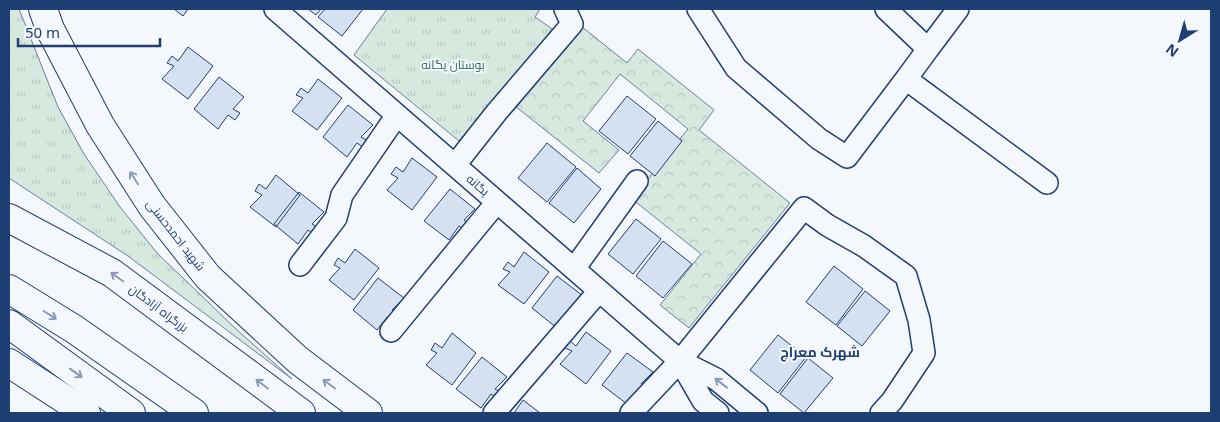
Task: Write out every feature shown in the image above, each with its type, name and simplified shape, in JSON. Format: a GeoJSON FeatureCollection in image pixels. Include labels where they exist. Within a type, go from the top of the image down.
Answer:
{"type":"FeatureCollection","features":[{"type":"Feature","properties":{"kind":"main road","name":"شهید احمدحسنی"},"geometry":{"type":"LineString","coordinates":[[47,16],[100,125],[152,206],[208,277],[298,360],[368,413]]}},
{"type":"Feature","properties":{"kind":"main road","name":"بزرگراه آزادگان"},"geometry":{"type":"LineString","coordinates":[[9,218],[112,273],[301,413]]}},
{"type":"Feature","properties":{"kind":"main road"},"geometry":{"type":"LineString","coordinates":[[9,289],[74,329],[194,413]]}},
{"type":"Feature","properties":{"kind":"main road"},"geometry":{"type":"LineString","coordinates":[[9,324],[131,413]]}},
{"type":"Feature","properties":{"kind":"main road"},"geometry":{"type":"LineString","coordinates":[[9,363],[86,413]]}},
{"type":"Feature","properties":{"kind":"street","name":"یگانه"},"geometry":{"type":"LineString","coordinates":[[275,9],[680,360],[716,379],[757,413]]}},
{"type":"Feature","properties":{"kind":"street"},"geometry":{"type":"LineString","coordinates":[[455,165],[496,113],[572,24],[565,9]]}},
{"type":"Feature","properties":{"kind":"street"},"geometry":{"type":"LineString","coordinates":[[698,9],[736,68],[819,138],[847,157],[958,9]]}},
{"type":"Feature","properties":{"kind":"street"},"geometry":{"type":"LineString","coordinates":[[886,9],[928,49]]}},
{"type":"Feature","properties":{"kind":"street"},"geometry":{"type":"LineString","coordinates":[[906,78],[1047,183]]}},
{"type":"Feature","properties":{"kind":"street"},"geometry":{"type":"LineString","coordinates":[[300,265],[336,218],[342,195],[397,115]]}},
{"type":"Feature","properties":{"kind":"street"},"geometry":{"type":"LineString","coordinates":[[574,269],[636,181]]}},
{"type":"Feature","properties":{"kind":"street"},"geometry":{"type":"LineString","coordinates":[[391,331],[497,202]]}},
{"type":"Feature","properties":{"kind":"street"},"geometry":{"type":"LineString","coordinates":[[631,413],[680,360],[804,208],[864,246],[906,276],[919,320],[924,353],[892,401],[881,413]]}},
{"type":"Feature","properties":{"kind":"street"},"geometry":{"type":"LineString","coordinates":[[494,413],[600,290]]}},
{"type":"Feature","properties":{"kind":"street","name":"یگانه"},"geometry":{"type":"LineString","coordinates":[[680,360],[703,401],[718,413]]}},
{"type":"Feature","properties":{"kind":"green space"},"geometry":{"type":"Polygon","coordinates":[[[9,9],[19,9],[58,107],[84,154],[120,207],[157,253],[236,329],[292,379],[128,256],[9,178],[9,9]]]}},
{"type":"Feature","properties":{"kind":"green space","name":"بوستان یگانه"},"geometry":{"type":"Polygon","coordinates":[[[387,9],[540,9],[535,17],[555,31],[459,141],[354,55],[387,9]]]}},
{"type":"Feature","properties":{"kind":"green space"},"geometry":{"type":"Polygon","coordinates":[[[581,26],[627,63],[638,49],[714,110],[699,130],[790,203],[689,328],[660,305],[701,254],[632,199],[688,129],[620,74],[583,121],[619,150],[599,173],[515,106],[581,26]]]}},
{"type":"Feature","properties":{"kind":"building"},"geometry":{"type":"Polygon","coordinates":[[[174,9],[188,9],[183,16],[174,9]]]}},
{"type":"Feature","properties":{"kind":"building"},"geometry":{"type":"Polygon","coordinates":[[[308,9],[321,9],[316,15],[308,9]]]}},
{"type":"Feature","properties":{"kind":"building"},"geometry":{"type":"Polygon","coordinates":[[[325,9],[363,9],[342,36],[318,17],[325,9]]]}},
{"type":"Feature","properties":{"kind":"building"},"geometry":{"type":"Polygon","coordinates":[[[188,47],[213,66],[188,99],[162,79],[174,66],[167,63],[172,56],[178,61],[188,47]]]}},
{"type":"Feature","properties":{"kind":"building"},"geometry":{"type":"Polygon","coordinates":[[[219,77],[244,97],[233,109],[240,113],[235,120],[228,115],[218,129],[194,109],[219,77]]]}},
{"type":"Feature","properties":{"kind":"building"},"geometry":{"type":"Polygon","coordinates":[[[318,79],[342,98],[317,130],[292,111],[303,98],[296,95],[301,88],[308,93],[318,79]]]}},
{"type":"Feature","properties":{"kind":"building"},"geometry":{"type":"Polygon","coordinates":[[[627,96],[656,119],[628,154],[599,131],[627,96]]]}},
{"type":"Feature","properties":{"kind":"building"},"geometry":{"type":"Polygon","coordinates":[[[348,105],[373,125],[361,137],[368,141],[364,148],[357,143],[347,157],[323,137],[348,105]]]}},
{"type":"Feature","properties":{"kind":"building"},"geometry":{"type":"Polygon","coordinates":[[[658,121],[682,141],[655,176],[630,156],[658,121]]]}},
{"type":"Feature","properties":{"kind":"building"},"geometry":{"type":"Polygon","coordinates":[[[547,143],[576,167],[547,202],[518,178],[547,143]]]}},
{"type":"Feature","properties":{"kind":"building"},"geometry":{"type":"Polygon","coordinates":[[[412,158],[437,177],[412,210],[387,190],[398,178],[391,174],[396,167],[403,172],[412,158]]]}},
{"type":"Feature","properties":{"kind":"building"},"geometry":{"type":"Polygon","coordinates":[[[577,168],[601,189],[574,223],[549,203],[577,168]]]}},
{"type":"Feature","properties":{"kind":"building"},"geometry":{"type":"Polygon","coordinates":[[[276,175],[300,195],[276,227],[250,207],[262,195],[255,191],[259,184],[266,189],[276,175]]]}},
{"type":"Feature","properties":{"kind":"building"},"geometry":{"type":"Polygon","coordinates":[[[450,189],[475,209],[464,220],[470,224],[466,231],[459,226],[449,240],[424,221],[450,189]]]}},
{"type":"Feature","properties":{"kind":"building"},"geometry":{"type":"Polygon","coordinates":[[[299,192],[324,212],[312,224],[319,228],[315,235],[308,230],[298,244],[274,224],[299,192]]]}},
{"type":"Feature","properties":{"kind":"building"},"geometry":{"type":"Polygon","coordinates":[[[636,219],[661,239],[633,274],[608,254],[636,219]]]}},
{"type":"Feature","properties":{"kind":"building"},"geometry":{"type":"Polygon","coordinates":[[[663,241],[692,264],[663,298],[636,276],[663,241]]]}},
{"type":"Feature","properties":{"kind":"building"},"geometry":{"type":"Polygon","coordinates":[[[355,249],[379,268],[354,300],[329,280],[340,268],[334,265],[338,258],[345,263],[355,249]]]}},
{"type":"Feature","properties":{"kind":"building"},"geometry":{"type":"Polygon","coordinates":[[[524,252],[549,272],[524,304],[498,285],[510,272],[503,269],[508,262],[514,267],[524,252]]]}},
{"type":"Feature","properties":{"kind":"building"},"geometry":{"type":"Polygon","coordinates":[[[834,266],[863,289],[836,325],[806,302],[834,266]]]}},
{"type":"Feature","properties":{"kind":"building"},"geometry":{"type":"Polygon","coordinates":[[[557,276],[583,296],[557,328],[532,308],[557,276]]]}},
{"type":"Feature","properties":{"kind":"building"},"geometry":{"type":"Polygon","coordinates":[[[378,278],[404,298],[392,310],[399,314],[394,321],[388,316],[377,330],[353,310],[378,278]]]}},
{"type":"Feature","properties":{"kind":"building"},"geometry":{"type":"Polygon","coordinates":[[[865,291],[890,311],[862,346],[837,326],[865,291]]]}},
{"type":"Feature","properties":{"kind":"building"},"geometry":{"type":"Polygon","coordinates":[[[586,332],[611,351],[586,384],[560,364],[572,351],[565,348],[570,341],[576,346],[586,332]]]}},
{"type":"Feature","properties":{"kind":"building"},"geometry":{"type":"Polygon","coordinates":[[[452,333],[476,353],[452,385],[426,365],[437,353],[431,350],[435,343],[442,348],[452,333]]]}},
{"type":"Feature","properties":{"kind":"building"},"geometry":{"type":"Polygon","coordinates":[[[778,335],[806,357],[778,393],[750,370],[778,335]]]}},
{"type":"Feature","properties":{"kind":"building"},"geometry":{"type":"Polygon","coordinates":[[[627,353],[653,372],[641,384],[648,388],[643,395],[637,390],[627,404],[602,385],[627,353]]]}},
{"type":"Feature","properties":{"kind":"building"},"geometry":{"type":"Polygon","coordinates":[[[482,357],[507,377],[495,389],[502,392],[498,399],[491,394],[481,408],[456,389],[482,357]]]}},
{"type":"Feature","properties":{"kind":"building"},"geometry":{"type":"Polygon","coordinates":[[[808,358],[833,378],[804,413],[780,394],[808,358]]]}},
{"type":"Feature","properties":{"kind":"building"},"geometry":{"type":"Polygon","coordinates":[[[523,400],[540,413],[514,413],[523,400]]]}},
{"type":"Feature","properties":{"kind":"district","name":"شهرک معراج"},"geometry":{"type":"Point","coordinates":[820,351]}}]}
